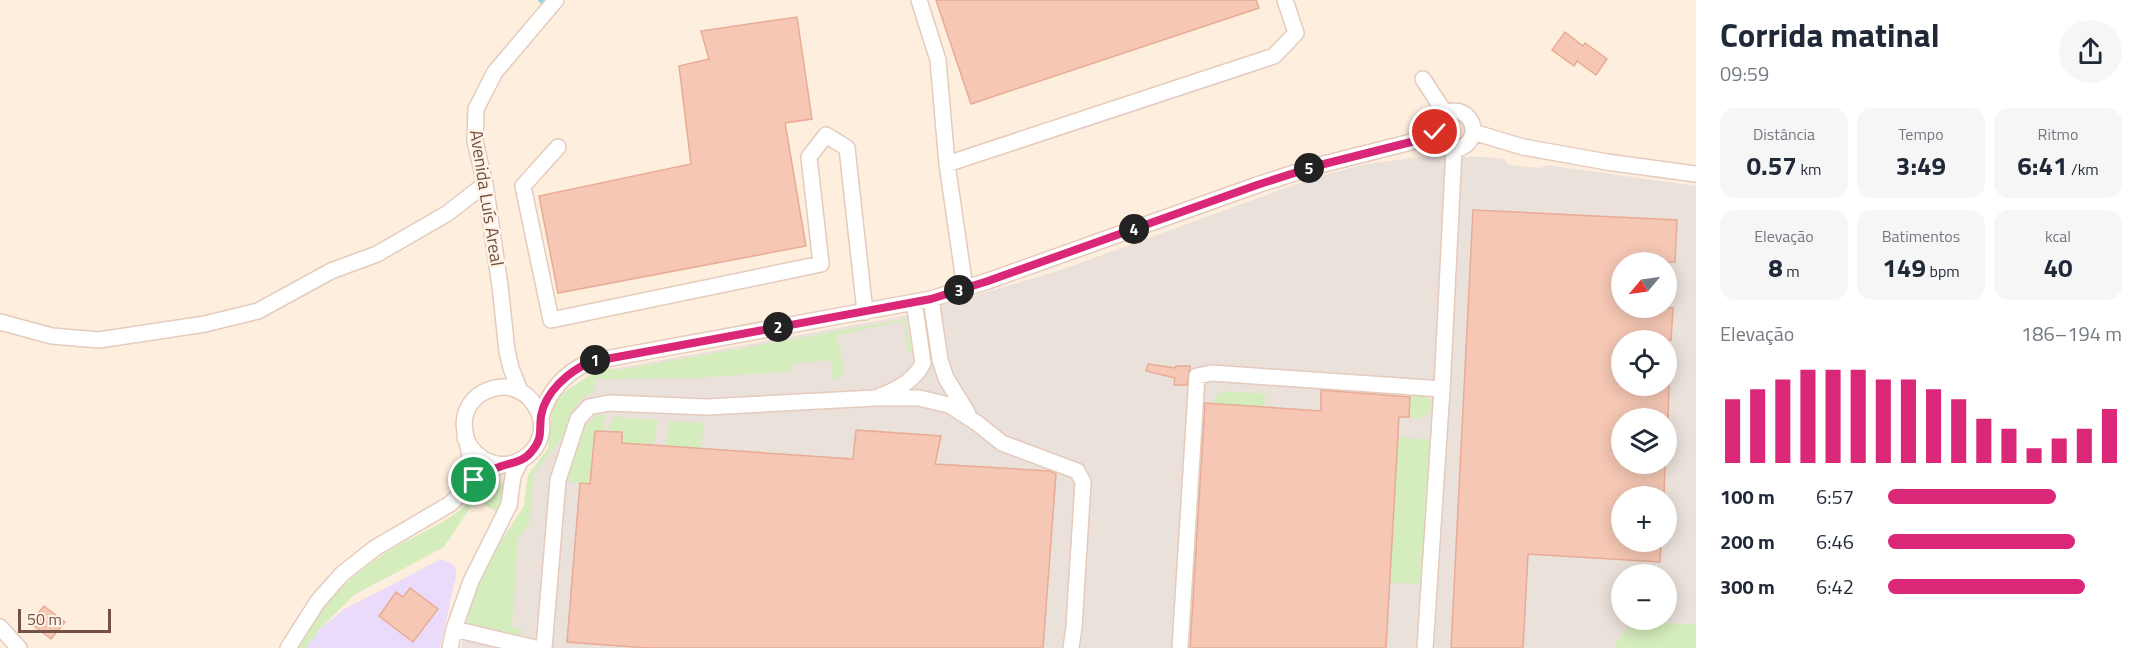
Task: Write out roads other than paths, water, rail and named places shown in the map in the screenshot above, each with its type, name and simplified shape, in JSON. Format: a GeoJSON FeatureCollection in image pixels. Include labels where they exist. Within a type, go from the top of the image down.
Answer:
{"type":"FeatureCollection","features":[{"type":"Feature","properties":{"kind":"street","name":"Avenida Luís Areal"},"geometry":{"type":"LineString","coordinates":[[521,392],[507,351],[485,184],[475,141],[476,109],[495,72],[556,0]]}},
{"type":"Feature","properties":{"kind":"street"},"geometry":{"type":"LineString","coordinates":[[919,0],[938,60],[947,164],[966,288]]}},
{"type":"Feature","properties":{"kind":"street"},"geometry":{"type":"LineString","coordinates":[[947,164],[1274,56],[1296,33],[1285,0]]}},
{"type":"Feature","properties":{"kind":"street"},"geometry":{"type":"LineString","coordinates":[[1423,79],[1444,113]]}},
{"type":"Feature","properties":{"kind":"street"},"geometry":{"type":"LineString","coordinates":[[1459,111],[1467,115],[1472,123],[1473,132],[1470,141],[1454,150],[1438,141],[1435,132],[1436,123],[1444,113],[1459,111]]}},
{"type":"Feature","properties":{"kind":"street"},"geometry":{"type":"LineString","coordinates":[[288,648],[318,601],[342,574],[375,548],[450,504],[483,473],[502,465],[519,462],[530,454],[538,443],[542,431],[541,417],[549,396],[562,380],[581,366],[599,359],[931,299],[1257,185],[1316,166],[1415,141],[1435,132]]}},
{"type":"Feature","properties":{"kind":"street"},"geometry":{"type":"LineString","coordinates":[[1473,132],[1523,147],[1607,162],[1696,174]]}},
{"type":"Feature","properties":{"kind":"street"},"geometry":{"type":"LineString","coordinates":[[558,147],[523,186],[551,321],[821,264],[809,157],[826,135],[847,148],[865,312]]}},
{"type":"Feature","properties":{"kind":"street"},"geometry":{"type":"LineString","coordinates":[[1425,648],[1442,389],[1454,150]]}},
{"type":"Feature","properties":{"kind":"street"},"geometry":{"type":"LineString","coordinates":[[0,322],[52,336],[99,340],[205,324],[258,311],[331,271],[377,254],[448,213],[485,184]]}},
{"type":"Feature","properties":{"kind":"street"},"geometry":{"type":"LineString","coordinates":[[931,299],[940,360],[946,378],[972,419]]}},
{"type":"Feature","properties":{"kind":"street"},"geometry":{"type":"LineString","coordinates":[[875,398],[909,380],[920,370],[923,363],[914,302]]}},
{"type":"Feature","properties":{"kind":"street"},"geometry":{"type":"LineString","coordinates":[[463,492],[468,483],[470,465],[463,426],[465,413],[503,368],[507,351]]}},
{"type":"Feature","properties":{"kind":"street"},"geometry":{"type":"LineString","coordinates":[[1180,648],[1197,375],[1212,373],[1442,389]]}},
{"type":"Feature","properties":{"kind":"street"},"geometry":{"type":"LineString","coordinates":[[521,392],[562,380]]}},
{"type":"Feature","properties":{"kind":"street"},"geometry":{"type":"LineString","coordinates":[[481,393],[500,387],[521,392],[531,399],[541,417]]}},
{"type":"Feature","properties":{"kind":"street"},"geometry":{"type":"LineString","coordinates":[[544,648],[558,480],[578,419],[589,407],[609,403],[707,407],[875,398],[919,398],[949,405],[972,419],[1002,443],[1077,471],[1083,482],[1071,648]]}},
{"type":"Feature","properties":{"kind":"street"},"geometry":{"type":"LineString","coordinates":[[465,438],[479,458],[502,465]]}},
{"type":"Feature","properties":{"kind":"street"},"geometry":{"type":"LineString","coordinates":[[450,648],[454,629],[471,581],[509,505],[513,476],[519,462]]}},
{"type":"Feature","properties":{"kind":"street"},"geometry":{"type":"LineString","coordinates":[[0,627],[19,648]]}},
{"type":"Feature","properties":{"kind":"street"},"geometry":{"type":"LineString","coordinates":[[454,629],[535,648]]}},
{"type":"Feature","properties":{"kind":"waterway"},"geometry":{"type":"LineString","coordinates":[[540,0],[546,5]]}}]}
